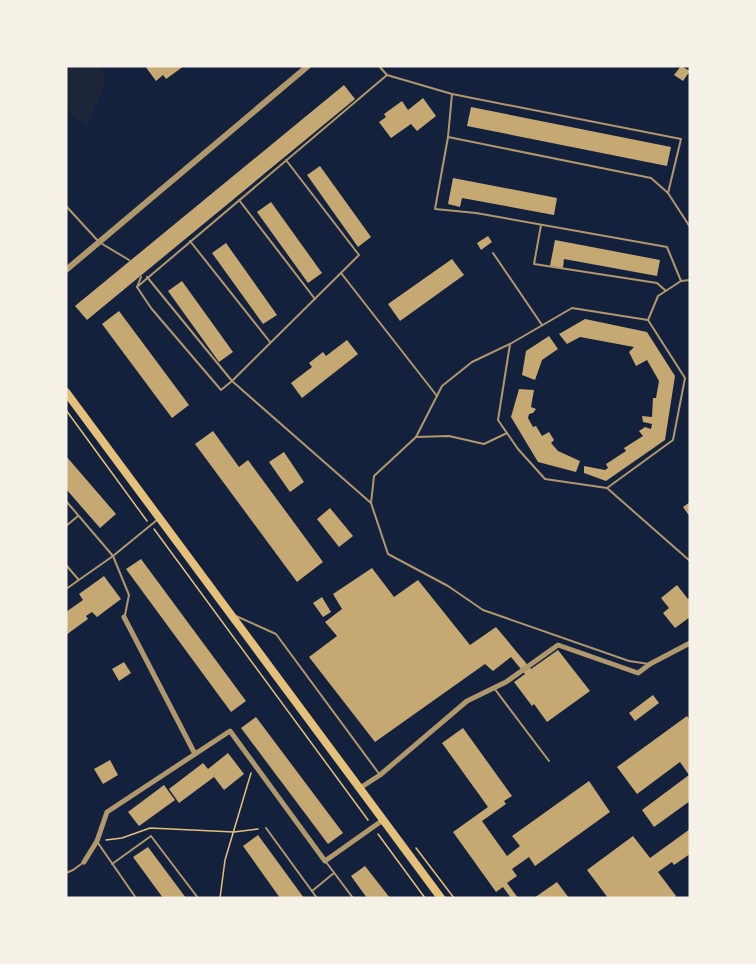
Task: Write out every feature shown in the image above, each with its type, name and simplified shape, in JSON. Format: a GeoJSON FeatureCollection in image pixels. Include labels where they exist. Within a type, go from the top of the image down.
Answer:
{"type":"FeatureCollection","features":[{"type":"Feature","properties":{"kind":"main road"},"geometry":{"type":"LineString","coordinates":[[66,392],[441,898]]}},
{"type":"Feature","properties":{"kind":"street"},"geometry":{"type":"LineString","coordinates":[[66,270],[308,66]]}},
{"type":"Feature","properties":{"kind":"street"},"geometry":{"type":"LineString","coordinates":[[124,617],[195,754]]}},
{"type":"Feature","properties":{"kind":"street"},"geometry":{"type":"LineString","coordinates":[[360,788],[380,775],[467,701],[506,682],[558,645],[638,673],[690,643]]}},
{"type":"Feature","properties":{"kind":"street"},"geometry":{"type":"LineString","coordinates":[[84,862],[97,841],[107,812],[230,731],[325,861],[383,820]]}},
{"type":"Feature","properties":{"kind":"lane"},"geometry":{"type":"LineString","coordinates":[[379,66],[387,75],[452,94],[681,139],[668,193]]}},
{"type":"Feature","properties":{"kind":"lane"},"geometry":{"type":"LineString","coordinates":[[137,286],[387,75]]}},
{"type":"Feature","properties":{"kind":"lane"},"geometry":{"type":"LineString","coordinates":[[452,94],[448,137],[435,209],[476,213],[667,247],[681,281]]}},
{"type":"Feature","properties":{"kind":"lane"},"geometry":{"type":"LineString","coordinates":[[448,137],[651,178],[668,193],[690,226]]}},
{"type":"Feature","properties":{"kind":"lane"},"geometry":{"type":"LineString","coordinates":[[137,286],[151,308],[221,390],[232,381],[359,255],[286,160]]}},
{"type":"Feature","properties":{"kind":"lane"},"geometry":{"type":"LineString","coordinates":[[239,200],[315,299]]}},
{"type":"Feature","properties":{"kind":"lane"},"geometry":{"type":"LineString","coordinates":[[66,206],[99,242],[129,260]]}},
{"type":"Feature","properties":{"kind":"lane"},"geometry":{"type":"LineString","coordinates":[[541,225],[534,264],[657,283],[666,291]]}},
{"type":"Feature","properties":{"kind":"lane"},"geometry":{"type":"LineString","coordinates":[[190,241],[271,343]]}},
{"type":"Feature","properties":{"kind":"lane"},"geometry":{"type":"LineString","coordinates":[[493,253],[542,325]]}},
{"type":"Feature","properties":{"kind":"lane"},"geometry":{"type":"LineString","coordinates":[[341,273],[437,396]]}},
{"type":"Feature","properties":{"kind":"lane"},"geometry":{"type":"LineString","coordinates":[[137,286],[141,277]]}},
{"type":"Feature","properties":{"kind":"lane"},"geometry":{"type":"LineString","coordinates":[[147,278],[232,381],[371,503]]}},
{"type":"Feature","properties":{"kind":"lane"},"geometry":{"type":"LineString","coordinates":[[648,320],[658,296],[681,281],[690,280]]}},
{"type":"Feature","properties":{"kind":"lane"},"geometry":{"type":"LineString","coordinates":[[607,488],[672,440],[685,378],[648,320],[572,308],[510,344],[472,362],[442,386],[416,437],[374,476],[371,503],[388,554],[448,585],[483,610],[629,661],[650,664]]}},
{"type":"Feature","properties":{"kind":"lane"},"geometry":{"type":"LineString","coordinates":[[510,344],[498,420],[518,449],[545,479],[607,488],[690,561]]}},
{"type":"Feature","properties":{"kind":"lane"},"geometry":{"type":"LineString","coordinates":[[685,378],[690,378]]}},
{"type":"Feature","properties":{"kind":"lane"},"geometry":{"type":"LineString","coordinates":[[416,437],[449,436],[484,444],[507,434]]}},
{"type":"Feature","properties":{"kind":"lane"},"geometry":{"type":"LineString","coordinates":[[66,501],[113,556],[129,595],[124,617]]}},
{"type":"Feature","properties":{"kind":"lane"},"geometry":{"type":"LineString","coordinates":[[66,525],[78,516]]}},
{"type":"Feature","properties":{"kind":"lane"},"geometry":{"type":"LineString","coordinates":[[66,589],[113,556],[160,518]]}},
{"type":"Feature","properties":{"kind":"lane"},"geometry":{"type":"LineString","coordinates":[[66,565],[78,579]]}},
{"type":"Feature","properties":{"kind":"lane"},"geometry":{"type":"LineString","coordinates":[[230,614],[276,634],[380,775]]}},
{"type":"Feature","properties":{"kind":"lane"},"geometry":{"type":"LineString","coordinates":[[494,688],[549,761]]}},
{"type":"Feature","properties":{"kind":"lane"},"geometry":{"type":"LineString","coordinates":[[266,828],[317,898]]}},
{"type":"Feature","properties":{"kind":"lane"},"geometry":{"type":"LineString","coordinates":[[112,864],[151,836],[198,898]]}},
{"type":"Feature","properties":{"kind":"lane"},"geometry":{"type":"LineString","coordinates":[[97,841],[136,898]]}},
{"type":"Feature","properties":{"kind":"lane"},"geometry":{"type":"LineString","coordinates":[[325,861],[353,898]]}},
{"type":"Feature","properties":{"kind":"lane"},"geometry":{"type":"LineString","coordinates":[[66,873],[84,862]]}},
{"type":"Feature","properties":{"kind":"lane"},"geometry":{"type":"LineString","coordinates":[[312,891],[334,873]]}},
{"type":"Feature","properties":{"kind":"path"},"geometry":{"type":"LineString","coordinates":[[66,410],[425,898]]}},
{"type":"Feature","properties":{"kind":"path"},"geometry":{"type":"LineString","coordinates":[[220,898],[225,860],[251,777],[252,760]]}},
{"type":"Feature","properties":{"kind":"path"},"geometry":{"type":"LineString","coordinates":[[97,841],[122,838],[150,828],[234,832],[266,828]]}},
{"type":"Feature","properties":{"kind":"shaded area"},"geometry":{"type":"Polygon","coordinates":[[[66,66],[101,66],[106,81],[87,127],[66,110],[66,66]]]}},
{"type":"Feature","properties":{"kind":"building"},"geometry":{"type":"Polygon","coordinates":[[[145,66],[184,66],[166,79],[163,75],[156,81],[145,66]]]}},
{"type":"Feature","properties":{"kind":"building"},"geometry":{"type":"Polygon","coordinates":[[[681,66],[690,71],[683,81],[674,75],[681,66]]]}},
{"type":"Feature","properties":{"kind":"building"},"geometry":{"type":"Polygon","coordinates":[[[344,85],[355,99],[87,320],[75,306],[344,85]]]}},
{"type":"Feature","properties":{"kind":"building"},"geometry":{"type":"Polygon","coordinates":[[[423,98],[436,116],[417,131],[411,124],[391,138],[379,122],[386,117],[384,114],[402,101],[408,110],[423,98]]]}},
{"type":"Feature","properties":{"kind":"building"},"geometry":{"type":"Polygon","coordinates":[[[471,107],[671,147],[667,166],[467,126],[471,107]]]}},
{"type":"Feature","properties":{"kind":"building"},"geometry":{"type":"Polygon","coordinates":[[[320,166],[371,237],[358,247],[307,175],[320,166]]]}},
{"type":"Feature","properties":{"kind":"building"},"geometry":{"type":"Polygon","coordinates":[[[453,178],[557,198],[554,215],[462,198],[460,207],[448,204],[453,178]]]}},
{"type":"Feature","properties":{"kind":"building"},"geometry":{"type":"Polygon","coordinates":[[[271,202],[322,273],[308,283],[257,212],[271,202]]]}},
{"type":"Feature","properties":{"kind":"building"},"geometry":{"type":"Polygon","coordinates":[[[488,236],[492,242],[481,250],[477,243],[488,236]]]}},
{"type":"Feature","properties":{"kind":"building"},"geometry":{"type":"Polygon","coordinates":[[[555,240],[660,260],[657,276],[564,259],[563,268],[550,266],[555,240]]]}},
{"type":"Feature","properties":{"kind":"building"},"geometry":{"type":"Polygon","coordinates":[[[226,243],[277,315],[263,324],[212,253],[226,243]]]}},
{"type":"Feature","properties":{"kind":"building"},"geometry":{"type":"Polygon","coordinates":[[[452,259],[464,275],[400,321],[388,304],[452,259]]]}},
{"type":"Feature","properties":{"kind":"building"},"geometry":{"type":"Polygon","coordinates":[[[182,281],[233,352],[219,362],[168,291],[182,281]]]}},
{"type":"Feature","properties":{"kind":"building"},"geometry":{"type":"Polygon","coordinates":[[[119,311],[189,405],[172,418],[102,324],[119,311]]]}},
{"type":"Feature","properties":{"kind":"building"},"geometry":{"type":"Polygon","coordinates":[[[585,319],[647,332],[675,376],[665,440],[606,481],[584,473],[584,466],[605,470],[608,468],[606,464],[626,451],[624,448],[643,436],[639,431],[645,427],[651,429],[652,424],[643,422],[642,416],[652,417],[653,398],[656,398],[659,381],[647,360],[636,366],[629,352],[634,347],[580,337],[567,344],[559,334],[585,319]]]}},
{"type":"Feature","properties":{"kind":"building"},"geometry":{"type":"Polygon","coordinates":[[[549,336],[558,349],[542,360],[535,380],[522,375],[526,351],[549,336]]]}},
{"type":"Feature","properties":{"kind":"building"},"geometry":{"type":"Polygon","coordinates":[[[347,340],[358,354],[302,398],[291,383],[312,367],[309,363],[323,352],[326,356],[347,340]]]}},
{"type":"Feature","properties":{"kind":"building"},"geometry":{"type":"Polygon","coordinates":[[[519,389],[534,390],[531,407],[536,409],[529,414],[528,418],[542,436],[549,432],[554,440],[551,443],[558,451],[580,461],[576,472],[538,462],[511,417],[519,389]]]}},
{"type":"Feature","properties":{"kind":"building"},"geometry":{"type":"Polygon","coordinates":[[[213,431],[239,467],[248,460],[323,562],[297,582],[195,444],[213,431]]]}},
{"type":"Feature","properties":{"kind":"building"},"geometry":{"type":"Polygon","coordinates":[[[284,452],[304,482],[290,492],[269,462],[284,452]]]}},
{"type":"Feature","properties":{"kind":"building"},"geometry":{"type":"Polygon","coordinates":[[[66,456],[116,514],[100,528],[66,489],[66,456]]]}},
{"type":"Feature","properties":{"kind":"building"},"geometry":{"type":"Polygon","coordinates":[[[690,502],[690,517],[683,507],[690,502]]]}},
{"type":"Feature","properties":{"kind":"building"},"geometry":{"type":"Polygon","coordinates":[[[330,508],[353,536],[339,547],[317,519],[330,508]]]}},
{"type":"Feature","properties":{"kind":"building"},"geometry":{"type":"Polygon","coordinates":[[[141,559],[246,701],[231,712],[126,569],[141,559]]]}},
{"type":"Feature","properties":{"kind":"building"},"geometry":{"type":"Polygon","coordinates":[[[372,568],[394,597],[418,580],[470,645],[496,627],[531,669],[558,650],[590,691],[547,722],[514,682],[525,674],[511,657],[493,671],[485,664],[375,742],[309,657],[337,636],[325,622],[342,609],[333,594],[372,568]]]}},
{"type":"Feature","properties":{"kind":"building"},"geometry":{"type":"Polygon","coordinates":[[[104,576],[121,599],[97,617],[92,612],[86,616],[88,619],[66,635],[66,612],[83,600],[79,594],[104,576]]]}},
{"type":"Feature","properties":{"kind":"building"},"geometry":{"type":"Polygon","coordinates":[[[677,585],[688,599],[690,598],[690,617],[675,628],[663,613],[669,608],[661,598],[677,585]]]}},
{"type":"Feature","properties":{"kind":"building"},"geometry":{"type":"Polygon","coordinates":[[[322,597],[331,612],[323,617],[313,603],[322,597]]]}},
{"type":"Feature","properties":{"kind":"building"},"geometry":{"type":"Polygon","coordinates":[[[124,662],[131,673],[119,681],[112,669],[124,662]]]}},
{"type":"Feature","properties":{"kind":"building"},"geometry":{"type":"Polygon","coordinates":[[[653,695],[659,703],[635,721],[629,713],[653,695]]]}},
{"type":"Feature","properties":{"kind":"building"},"geometry":{"type":"Polygon","coordinates":[[[687,716],[690,720],[690,801],[654,827],[642,810],[689,775],[680,762],[637,794],[617,767],[687,716]]]}},
{"type":"Feature","properties":{"kind":"building"},"geometry":{"type":"Polygon","coordinates":[[[256,717],[343,833],[328,844],[241,728],[256,717]]]}},
{"type":"Feature","properties":{"kind":"building"},"geometry":{"type":"Polygon","coordinates":[[[463,728],[512,796],[504,801],[506,804],[482,821],[507,856],[520,846],[512,836],[589,781],[610,812],[535,866],[529,857],[512,869],[517,876],[507,883],[518,898],[511,898],[503,887],[496,892],[453,832],[488,807],[442,743],[463,728]]]}},
{"type":"Feature","properties":{"kind":"building"},"geometry":{"type":"Polygon","coordinates":[[[228,753],[244,774],[224,790],[214,777],[179,803],[169,789],[203,763],[208,769],[228,753]]]}},
{"type":"Feature","properties":{"kind":"building"},"geometry":{"type":"Polygon","coordinates":[[[110,760],[118,775],[103,784],[94,769],[110,760]]]}},
{"type":"Feature","properties":{"kind":"building"},"geometry":{"type":"Polygon","coordinates":[[[164,785],[175,800],[139,826],[128,812],[164,785]]]}},
{"type":"Feature","properties":{"kind":"building"},"geometry":{"type":"Polygon","coordinates":[[[690,829],[690,854],[674,865],[672,862],[658,872],[676,896],[674,898],[608,898],[587,870],[633,836],[650,858],[690,829]]]}},
{"type":"Feature","properties":{"kind":"building"},"geometry":{"type":"Polygon","coordinates":[[[258,835],[304,898],[280,898],[243,846],[258,835]]]}},
{"type":"Feature","properties":{"kind":"building"},"geometry":{"type":"Polygon","coordinates":[[[148,847],[186,898],[163,898],[133,857],[148,847]]]}},
{"type":"Feature","properties":{"kind":"building"},"geometry":{"type":"Polygon","coordinates":[[[365,866],[390,898],[367,898],[351,876],[365,866]]]}},
{"type":"Feature","properties":{"kind":"building"},"geometry":{"type":"Polygon","coordinates":[[[557,882],[569,898],[534,898],[557,882]]]}}]}
